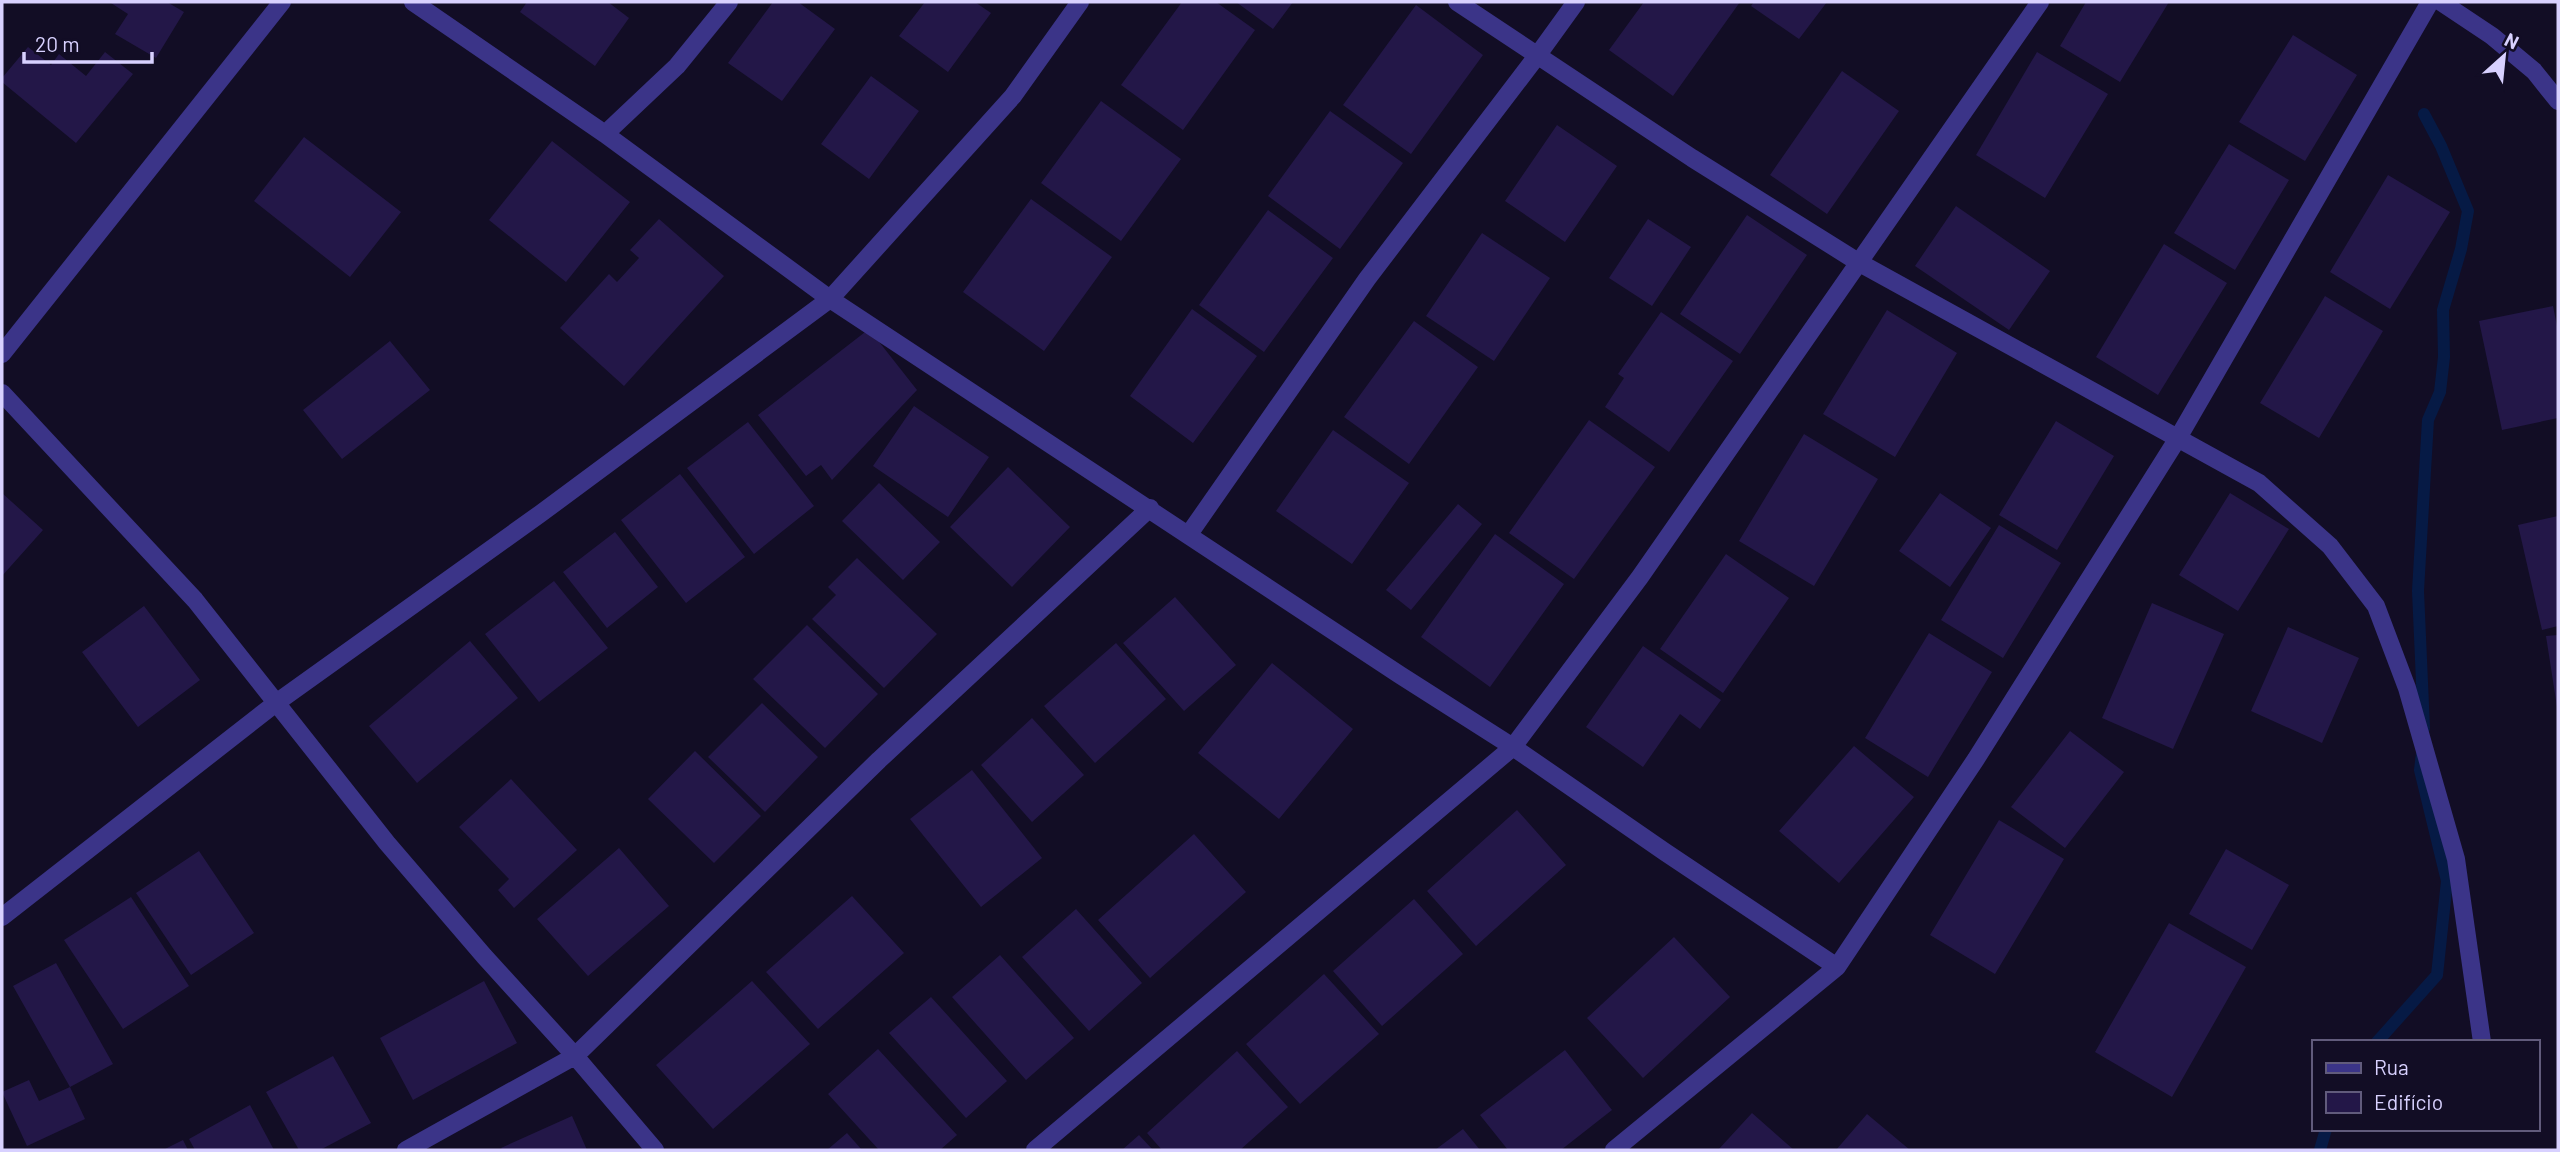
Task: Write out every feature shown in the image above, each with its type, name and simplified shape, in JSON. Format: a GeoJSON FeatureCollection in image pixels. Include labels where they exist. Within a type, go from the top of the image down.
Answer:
{"type":"FeatureCollection","features":[{"type":"Feature","properties":{"kind":"street"},"geometry":{"type":"LineString","coordinates":[[2,354],[282,2]]}},
{"type":"Feature","properties":{"kind":"street"},"geometry":{"type":"LineString","coordinates":[[413,2],[605,134],[830,299],[1513,747],[1837,967]]}},
{"type":"Feature","properties":{"kind":"street"},"geometry":{"type":"LineString","coordinates":[[605,134],[677,66],[729,2]]}},
{"type":"Feature","properties":{"kind":"street"},"geometry":{"type":"LineString","coordinates":[[2,917],[276,704],[540,514],[830,299],[1013,96],[1080,2]]}},
{"type":"Feature","properties":{"kind":"street"},"geometry":{"type":"LineString","coordinates":[[1457,2],[1692,158],[1858,262],[2259,483],[2330,546],[2376,606],[2407,688],[2456,859],[2482,1040]]}},
{"type":"Feature","properties":{"kind":"street"},"geometry":{"type":"LineString","coordinates":[[1189,534],[1367,279],[1576,2]]}},
{"type":"Feature","properties":{"kind":"street"},"geometry":{"type":"LineString","coordinates":[[1035,1150],[1513,747],[1640,577],[2040,2]]}},
{"type":"Feature","properties":{"kind":"street"},"geometry":{"type":"LineString","coordinates":[[1614,1150],[1837,967],[1976,759],[2178,438],[2430,2]]}},
{"type":"Feature","properties":{"kind":"street"},"geometry":{"type":"LineString","coordinates":[[2441,2],[2492,36],[2534,71],[2558,101]]}},
{"type":"Feature","properties":{"kind":"street"},"geometry":{"type":"LineString","coordinates":[[2,393],[195,600],[387,843],[655,1150]]}},
{"type":"Feature","properties":{"kind":"street"},"geometry":{"type":"LineString","coordinates":[[406,1150],[575,1056],[879,760],[1150,508]]}},
{"type":"Feature","properties":{"kind":"building"},"geometry":{"type":"Polygon","coordinates":[[[112,2],[167,2],[184,12],[156,58],[115,34],[128,14],[112,2]]]}},
{"type":"Feature","properties":{"kind":"building"},"geometry":{"type":"Polygon","coordinates":[[[527,2],[608,2],[629,18],[595,66],[520,12],[527,2]]]}},
{"type":"Feature","properties":{"kind":"building"},"geometry":{"type":"Polygon","coordinates":[[[773,2],[798,2],[835,29],[782,101],[728,63],[773,2]]]}},
{"type":"Feature","properties":{"kind":"building"},"geometry":{"type":"Polygon","coordinates":[[[925,2],[975,2],[991,13],[948,72],[899,36],[925,2]]]}},
{"type":"Feature","properties":{"kind":"building"},"geometry":{"type":"Polygon","coordinates":[[[1182,2],[1216,2],[1255,30],[1183,130],[1121,85],[1182,2]]]}},
{"type":"Feature","properties":{"kind":"building"},"geometry":{"type":"Polygon","coordinates":[[[1236,2],[1293,2],[1273,29],[1236,2]]]}},
{"type":"Feature","properties":{"kind":"building"},"geometry":{"type":"Polygon","coordinates":[[[1644,2],[1740,2],[1673,96],[1609,50],[1644,2]]]}},
{"type":"Feature","properties":{"kind":"building"},"geometry":{"type":"Polygon","coordinates":[[[1754,2],[1827,2],[1799,39],[1751,6],[1754,2]]]}},
{"type":"Feature","properties":{"kind":"building"},"geometry":{"type":"Polygon","coordinates":[[[2086,2],[2169,2],[2120,82],[2060,46],[2086,2]]]}},
{"type":"Feature","properties":{"kind":"building"},"geometry":{"type":"Polygon","coordinates":[[[1416,5],[1483,55],[1411,154],[1343,105],[1416,5]]]}},
{"type":"Feature","properties":{"kind":"building"},"geometry":{"type":"Polygon","coordinates":[[[2293,35],[2357,75],[2305,161],[2239,122],[2293,35]]]}},
{"type":"Feature","properties":{"kind":"building"},"geometry":{"type":"Polygon","coordinates":[[[28,47],[51,65],[59,54],[86,76],[105,52],[133,74],[76,143],[2,82],[2,78],[28,47]]]}},
{"type":"Feature","properties":{"kind":"building"},"geometry":{"type":"Polygon","coordinates":[[[2037,52],[2108,94],[2045,198],[1976,155],[2037,52]]]}},
{"type":"Feature","properties":{"kind":"building"},"geometry":{"type":"Polygon","coordinates":[[[1842,71],[1899,111],[1827,214],[1770,175],[1842,71]]]}},
{"type":"Feature","properties":{"kind":"building"},"geometry":{"type":"Polygon","coordinates":[[[871,76],[919,111],[869,179],[821,144],[871,76]]]}},
{"type":"Feature","properties":{"kind":"building"},"geometry":{"type":"Polygon","coordinates":[[[1101,101],[1181,159],[1121,241],[1041,183],[1101,101]]]}},
{"type":"Feature","properties":{"kind":"building"},"geometry":{"type":"Polygon","coordinates":[[[1330,111],[1403,163],[1340,249],[1268,196],[1330,111]]]}},
{"type":"Feature","properties":{"kind":"building"},"geometry":{"type":"Polygon","coordinates":[[[1557,125],[1617,166],[1565,242],[1505,201],[1557,125]]]}},
{"type":"Feature","properties":{"kind":"building"},"geometry":{"type":"Polygon","coordinates":[[[304,137],[401,212],[350,277],[254,201],[304,137]]]}},
{"type":"Feature","properties":{"kind":"building"},"geometry":{"type":"Polygon","coordinates":[[[552,141],[630,202],[566,282],[489,220],[552,141]]]}},
{"type":"Feature","properties":{"kind":"building"},"geometry":{"type":"Polygon","coordinates":[[[2229,144],[2289,180],[2235,270],[2174,233],[2229,144]]]}},
{"type":"Feature","properties":{"kind":"building"},"geometry":{"type":"Polygon","coordinates":[[[2388,175],[2450,212],[2390,309],[2330,272],[2388,175]]]}},
{"type":"Feature","properties":{"kind":"building"},"geometry":{"type":"Polygon","coordinates":[[[1031,199],[1112,257],[1044,351],[963,292],[1031,199]]]}},
{"type":"Feature","properties":{"kind":"building"},"geometry":{"type":"Polygon","coordinates":[[[1956,206],[2050,271],[2009,330],[1915,266],[1956,206]]]}},
{"type":"Feature","properties":{"kind":"building"},"geometry":{"type":"Polygon","coordinates":[[[1268,210],[1333,258],[1264,352],[1199,305],[1268,210]]]}},
{"type":"Feature","properties":{"kind":"building"},"geometry":{"type":"Polygon","coordinates":[[[1747,215],[1807,255],[1740,354],[1680,314],[1747,215]]]}},
{"type":"Feature","properties":{"kind":"building"},"geometry":{"type":"Polygon","coordinates":[[[659,219],[724,276],[624,386],[560,328],[609,274],[617,282],[639,258],[630,250],[659,219]]]}},
{"type":"Feature","properties":{"kind":"building"},"geometry":{"type":"Polygon","coordinates":[[[1648,219],[1691,247],[1652,306],[1609,278],[1648,219]]]}},
{"type":"Feature","properties":{"kind":"building"},"geometry":{"type":"Polygon","coordinates":[[[1482,233],[1550,278],[1494,361],[1426,316],[1482,233]]]}},
{"type":"Feature","properties":{"kind":"building"},"geometry":{"type":"Polygon","coordinates":[[[2164,244],[2227,283],[2158,395],[2096,357],[2164,244]]]}},
{"type":"Feature","properties":{"kind":"building"},"geometry":{"type":"Polygon","coordinates":[[[2325,296],[2383,331],[2319,438],[2260,403],[2325,296]]]}},
{"type":"Feature","properties":{"kind":"building"},"geometry":{"type":"Polygon","coordinates":[[[2553,306],[2558,331],[2558,418],[2502,430],[2479,321],[2553,306]]]}},
{"type":"Feature","properties":{"kind":"building"},"geometry":{"type":"Polygon","coordinates":[[[1192,309],[1257,356],[1193,443],[1130,396],[1192,309]]]}},
{"type":"Feature","properties":{"kind":"building"},"geometry":{"type":"Polygon","coordinates":[[[1887,310],[1957,353],[1895,457],[1823,414],[1887,310]]]}},
{"type":"Feature","properties":{"kind":"building"},"geometry":{"type":"Polygon","coordinates":[[[1661,312],[1733,361],[1669,452],[1605,407],[1624,378],[1618,374],[1661,312]]]}},
{"type":"Feature","properties":{"kind":"building"},"geometry":{"type":"Polygon","coordinates":[[[1414,321],[1478,367],[1409,464],[1344,417],[1414,321]]]}},
{"type":"Feature","properties":{"kind":"building"},"geometry":{"type":"Polygon","coordinates":[[[869,329],[917,390],[832,480],[821,465],[806,476],[758,415],[869,329]]]}},
{"type":"Feature","properties":{"kind":"building"},"geometry":{"type":"Polygon","coordinates":[[[390,341],[430,390],[342,459],[303,410],[390,341]]]}},
{"type":"Feature","properties":{"kind":"building"},"geometry":{"type":"Polygon","coordinates":[[[914,406],[989,457],[948,517],[873,466],[914,406]]]}},
{"type":"Feature","properties":{"kind":"building"},"geometry":{"type":"Polygon","coordinates":[[[1589,420],[1655,467],[1574,579],[1509,533],[1589,420]]]}},
{"type":"Feature","properties":{"kind":"building"},"geometry":{"type":"Polygon","coordinates":[[[2056,421],[2114,456],[2057,550],[1999,515],[2056,421]]]}},
{"type":"Feature","properties":{"kind":"building"},"geometry":{"type":"Polygon","coordinates":[[[748,422],[814,506],[754,554],[687,468],[748,422]]]}},
{"type":"Feature","properties":{"kind":"building"},"geometry":{"type":"Polygon","coordinates":[[[1333,430],[1409,483],[1352,564],[1276,511],[1333,430]]]}},
{"type":"Feature","properties":{"kind":"building"},"geometry":{"type":"Polygon","coordinates":[[[1804,434],[1878,479],[1814,586],[1739,541],[1804,434]]]}},
{"type":"Feature","properties":{"kind":"building"},"geometry":{"type":"Polygon","coordinates":[[[1008,467],[1070,527],[1012,587],[950,527],[1008,467]]]}},
{"type":"Feature","properties":{"kind":"building"},"geometry":{"type":"Polygon","coordinates":[[[680,474],[745,557],[686,603],[621,520],[680,474]]]}},
{"type":"Feature","properties":{"kind":"building"},"geometry":{"type":"Polygon","coordinates":[[[879,483],[940,542],[903,580],[842,521],[879,483]]]}},
{"type":"Feature","properties":{"kind":"building"},"geometry":{"type":"Polygon","coordinates":[[[2,493],[43,530],[2,576],[2,493]]]}},
{"type":"Feature","properties":{"kind":"building"},"geometry":{"type":"Polygon","coordinates":[[[1940,493],[1991,528],[1950,587],[1899,551],[1940,493]]]}},
{"type":"Feature","properties":{"kind":"building"},"geometry":{"type":"Polygon","coordinates":[[[2230,493],[2289,529],[2238,611],[2179,575],[2230,493]]]}},
{"type":"Feature","properties":{"kind":"building"},"geometry":{"type":"Polygon","coordinates":[[[1458,504],[1482,524],[1411,610],[1386,590],[1458,504]]]}},
{"type":"Feature","properties":{"kind":"building"},"geometry":{"type":"Polygon","coordinates":[[[2558,516],[2558,626],[2542,630],[2518,525],[2558,516]]]}},
{"type":"Feature","properties":{"kind":"building"},"geometry":{"type":"Polygon","coordinates":[[[1999,525],[2061,563],[2003,658],[1941,620],[1999,525]]]}},
{"type":"Feature","properties":{"kind":"building"},"geometry":{"type":"Polygon","coordinates":[[[615,532],[658,587],[607,628],[563,572],[615,532]]]}},
{"type":"Feature","properties":{"kind":"building"},"geometry":{"type":"Polygon","coordinates":[[[1495,534],[1564,584],[1490,687],[1421,637],[1495,534]]]}},
{"type":"Feature","properties":{"kind":"building"},"geometry":{"type":"Polygon","coordinates":[[[1726,554],[1789,598],[1723,693],[1660,649],[1726,554]]]}},
{"type":"Feature","properties":{"kind":"building"},"geometry":{"type":"Polygon","coordinates":[[[857,558],[937,634],[884,688],[812,619],[836,595],[828,587],[857,558]]]}},
{"type":"Feature","properties":{"kind":"building"},"geometry":{"type":"Polygon","coordinates":[[[554,581],[608,648],[539,702],[485,634],[554,581]]]}},
{"type":"Feature","properties":{"kind":"building"},"geometry":{"type":"Polygon","coordinates":[[[1175,597],[1236,665],[1184,711],[1123,643],[1175,597]]]}},
{"type":"Feature","properties":{"kind":"building"},"geometry":{"type":"Polygon","coordinates":[[[2152,603],[2224,634],[2173,749],[2102,718],[2152,603]]]}},
{"type":"Feature","properties":{"kind":"building"},"geometry":{"type":"Polygon","coordinates":[[[144,606],[200,680],[138,727],[82,652],[144,606]]]}},
{"type":"Feature","properties":{"kind":"building"},"geometry":{"type":"Polygon","coordinates":[[[807,625],[878,694],[825,748],[753,679],[807,625]]]}},
{"type":"Feature","properties":{"kind":"building"},"geometry":{"type":"Polygon","coordinates":[[[2288,627],[2359,658],[2322,743],[2251,711],[2288,627]]]}},
{"type":"Feature","properties":{"kind":"building"},"geometry":{"type":"Polygon","coordinates":[[[1929,633],[1992,672],[1928,777],[1865,738],[1929,633]]]}},
{"type":"Feature","properties":{"kind":"building"},"geometry":{"type":"Polygon","coordinates":[[[2558,635],[2558,707],[2557,707],[2546,636],[2558,635]]]}},
{"type":"Feature","properties":{"kind":"building"},"geometry":{"type":"Polygon","coordinates":[[[470,641],[518,698],[417,783],[369,726],[470,641]]]}},
{"type":"Feature","properties":{"kind":"building"},"geometry":{"type":"Polygon","coordinates":[[[1116,643],[1166,699],[1095,763],[1044,706],[1116,643]]]}},
{"type":"Feature","properties":{"kind":"building"},"geometry":{"type":"Polygon","coordinates":[[[1643,646],[1721,700],[1700,729],[1680,714],[1643,767],[1586,727],[1643,646]]]}},
{"type":"Feature","properties":{"kind":"building"},"geometry":{"type":"Polygon","coordinates":[[[1272,663],[1353,729],[1279,819],[1198,753],[1272,663]]]}},
{"type":"Feature","properties":{"kind":"building"},"geometry":{"type":"Polygon","coordinates":[[[762,703],[818,757],[765,812],[708,757],[762,703]]]}},
{"type":"Feature","properties":{"kind":"building"},"geometry":{"type":"Polygon","coordinates":[[[1032,718],[1084,775],[1032,822],[981,765],[1032,718]]]}},
{"type":"Feature","properties":{"kind":"building"},"geometry":{"type":"Polygon","coordinates":[[[2070,731],[2124,772],[2065,848],[2011,807],[2070,731]]]}},
{"type":"Feature","properties":{"kind":"building"},"geometry":{"type":"Polygon","coordinates":[[[1854,746],[1914,797],[1839,883],[1779,831],[1854,746]]]}},
{"type":"Feature","properties":{"kind":"building"},"geometry":{"type":"Polygon","coordinates":[[[695,751],[761,816],[714,863],[648,799],[695,751]]]}},
{"type":"Feature","properties":{"kind":"building"},"geometry":{"type":"Polygon","coordinates":[[[972,770],[1042,858],[981,907],[910,819],[972,770]]]}},
{"type":"Feature","properties":{"kind":"building"},"geometry":{"type":"Polygon","coordinates":[[[511,779],[577,850],[514,908],[498,890],[509,879],[459,827],[511,779]]]}},
{"type":"Feature","properties":{"kind":"building"},"geometry":{"type":"Polygon","coordinates":[[[1517,810],[1566,865],[1476,946],[1427,891],[1517,810]]]}},
{"type":"Feature","properties":{"kind":"building"},"geometry":{"type":"Polygon","coordinates":[[[1999,820],[2064,859],[1995,974],[1930,935],[1999,820]]]}},
{"type":"Feature","properties":{"kind":"building"},"geometry":{"type":"Polygon","coordinates":[[[1194,834],[1246,892],[1150,978],[1098,920],[1194,834]]]}},
{"type":"Feature","properties":{"kind":"building"},"geometry":{"type":"Polygon","coordinates":[[[619,848],[669,906],[588,976],[537,919],[619,848]]]}},
{"type":"Feature","properties":{"kind":"building"},"geometry":{"type":"Polygon","coordinates":[[[2226,849],[2289,885],[2252,950],[2189,914],[2226,849]]]}},
{"type":"Feature","properties":{"kind":"building"},"geometry":{"type":"Polygon","coordinates":[[[199,851],[254,933],[191,975],[136,893],[199,851]]]}},
{"type":"Feature","properties":{"kind":"building"},"geometry":{"type":"Polygon","coordinates":[[[852,896],[904,953],[818,1029],[766,972],[852,896]]]}},
{"type":"Feature","properties":{"kind":"building"},"geometry":{"type":"Polygon","coordinates":[[[131,897],[189,986],[123,1029],[64,940],[131,897]]]}},
{"type":"Feature","properties":{"kind":"building"},"geometry":{"type":"Polygon","coordinates":[[[1414,899],[1463,954],[1382,1026],[1333,971],[1414,899]]]}},
{"type":"Feature","properties":{"kind":"building"},"geometry":{"type":"Polygon","coordinates":[[[1076,909],[1142,983],[1089,1031],[1022,957],[1076,909]]]}},
{"type":"Feature","properties":{"kind":"building"},"geometry":{"type":"Polygon","coordinates":[[[2169,923],[2246,967],[2172,1097],[2095,1052],[2169,923]]]}},
{"type":"Feature","properties":{"kind":"building"},"geometry":{"type":"Polygon","coordinates":[[[1674,937],[1730,997],[1643,1078],[1587,1018],[1674,937]]]}},
{"type":"Feature","properties":{"kind":"building"},"geometry":{"type":"Polygon","coordinates":[[[1000,955],[1074,1038],[1026,1080],[952,997],[1000,955]]]}},
{"type":"Feature","properties":{"kind":"building"},"geometry":{"type":"Polygon","coordinates":[[[56,963],[113,1064],[70,1087],[13,986],[56,963]]]}},
{"type":"Feature","properties":{"kind":"building"},"geometry":{"type":"Polygon","coordinates":[[[1324,974],[1379,1034],[1300,1104],[1246,1044],[1324,974]]]}},
{"type":"Feature","properties":{"kind":"building"},"geometry":{"type":"Polygon","coordinates":[[[484,981],[517,1043],[413,1100],[380,1038],[484,981]]]}},
{"type":"Feature","properties":{"kind":"building"},"geometry":{"type":"Polygon","coordinates":[[[752,981],[810,1044],[713,1129],[656,1065],[752,981]]]}},
{"type":"Feature","properties":{"kind":"building"},"geometry":{"type":"Polygon","coordinates":[[[931,997],[1007,1081],[966,1118],[889,1033],[931,997]]]}},
{"type":"Feature","properties":{"kind":"building"},"geometry":{"type":"Polygon","coordinates":[[[878,1049],[957,1135],[940,1150],[879,1150],[828,1094],[878,1049]]]}},
{"type":"Feature","properties":{"kind":"building"},"geometry":{"type":"Polygon","coordinates":[[[1565,1050],[1612,1110],[1561,1150],[1508,1150],[1480,1115],[1565,1050]]]}},
{"type":"Feature","properties":{"kind":"building"},"geometry":{"type":"Polygon","coordinates":[[[1237,1051],[1288,1107],[1240,1150],[1162,1150],[1147,1133],[1237,1051]]]}},
{"type":"Feature","properties":{"kind":"building"},"geometry":{"type":"Polygon","coordinates":[[[333,1056],[371,1123],[320,1150],[299,1150],[266,1092],[333,1056]]]}},
{"type":"Feature","properties":{"kind":"building"},"geometry":{"type":"Polygon","coordinates":[[[29,1080],[39,1101],[70,1087],[85,1119],[27,1146],[2,1092],[29,1080]]]}},
{"type":"Feature","properties":{"kind":"building"},"geometry":{"type":"Polygon","coordinates":[[[250,1105],[274,1150],[195,1150],[189,1139],[250,1105]]]}},
{"type":"Feature","properties":{"kind":"building"},"geometry":{"type":"Polygon","coordinates":[[[1752,1113],[1794,1150],[1718,1150],[1752,1113]]]}},
{"type":"Feature","properties":{"kind":"building"},"geometry":{"type":"Polygon","coordinates":[[[1867,1114],[1910,1150],[1836,1150],[1867,1114]]]}},
{"type":"Feature","properties":{"kind":"building"},"geometry":{"type":"Polygon","coordinates":[[[572,1116],[587,1150],[501,1148],[572,1116]]]}},
{"type":"Feature","properties":{"kind":"building"},"geometry":{"type":"Polygon","coordinates":[[[1463,1129],[1480,1150],[1435,1150],[1463,1129]]]}},
{"type":"Feature","properties":{"kind":"building"},"geometry":{"type":"Polygon","coordinates":[[[847,1133],[862,1150],[827,1150],[847,1133]]]}},
{"type":"Feature","properties":{"kind":"building"},"geometry":{"type":"Polygon","coordinates":[[[1139,1135],[1153,1150],[1122,1150],[1139,1135]]]}},
{"type":"Feature","properties":{"kind":"building"},"geometry":{"type":"Polygon","coordinates":[[[183,1140],[188,1150],[163,1150],[183,1140]]]}},
{"type":"Feature","properties":{"kind":"waterway"},"geometry":{"type":"LineString","coordinates":[[2424,114],[2441,146],[2468,211],[2461,249],[2443,310],[2444,357],[2440,392],[2428,420],[2418,591],[2424,728]]}},
{"type":"Feature","properties":{"kind":"waterway"},"geometry":{"type":"LineString","coordinates":[[2379,1040],[2437,975],[2447,881],[2420,770],[2422,753]]}},
{"type":"Feature","properties":{"kind":"waterway"},"geometry":{"type":"LineString","coordinates":[[2320,1150],[2325,1131]]}}]}
